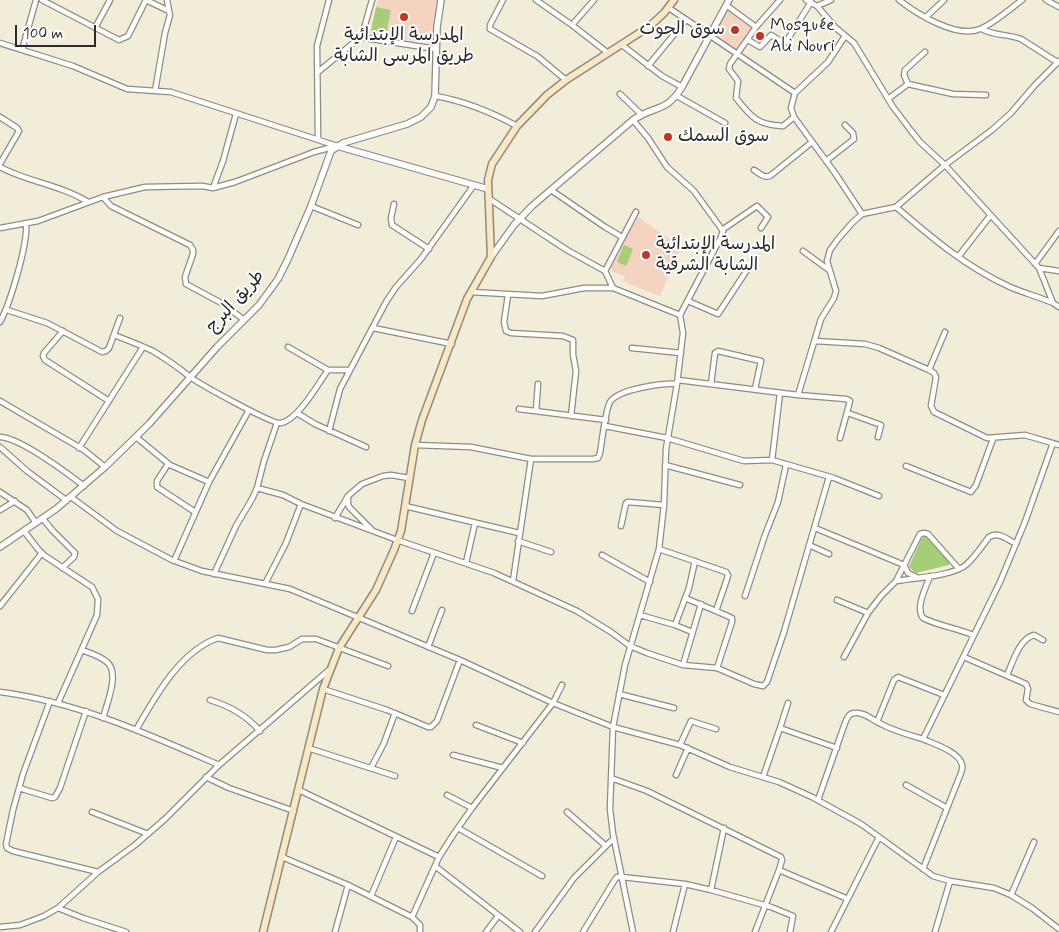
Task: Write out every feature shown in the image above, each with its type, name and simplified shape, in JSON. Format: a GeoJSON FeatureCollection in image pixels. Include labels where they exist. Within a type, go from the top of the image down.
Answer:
{"type":"FeatureCollection","features":[{"type":"Feature","properties":{"kind":"main road"},"geometry":{"type":"LineString","coordinates":[[263,932],[323,689],[339,648],[386,570],[397,540],[405,506],[415,445],[426,410],[452,344],[465,304],[491,257],[488,189],[489,172],[492,164],[517,126],[538,103],[566,80],[650,26],[669,8],[674,0]]}},
{"type":"Feature","properties":{"kind":"street"},"geometry":{"type":"LineString","coordinates":[[22,50],[36,0]]}},
{"type":"Feature","properties":{"kind":"street"},"geometry":{"type":"LineString","coordinates":[[42,0],[115,39],[125,38],[130,32],[146,0],[169,11]]}},
{"type":"Feature","properties":{"kind":"street"},"geometry":{"type":"LineString","coordinates":[[95,28],[110,0]]}},
{"type":"Feature","properties":{"kind":"street"},"geometry":{"type":"LineString","coordinates":[[155,91],[170,15],[167,0]]}},
{"type":"Feature","properties":{"kind":"street"},"geometry":{"type":"LineString","coordinates":[[318,139],[317,46],[329,0]]}},
{"type":"Feature","properties":{"kind":"street"},"geometry":{"type":"LineString","coordinates":[[372,0],[363,28],[363,35],[367,39],[436,49]]}},
{"type":"Feature","properties":{"kind":"street"},"geometry":{"type":"LineString","coordinates":[[0,228],[38,221],[103,197],[153,187],[202,186],[213,188],[235,182],[314,152],[387,131],[416,120],[427,112],[435,96],[436,49],[441,0]]}},
{"type":"Feature","properties":{"kind":"street"},"geometry":{"type":"LineString","coordinates":[[504,0],[490,25],[490,29],[536,56],[566,80]]}},
{"type":"Feature","properties":{"kind":"street"},"geometry":{"type":"LineString","coordinates":[[536,0],[608,53]]}},
{"type":"Feature","properties":{"kind":"street"},"geometry":{"type":"LineString","coordinates":[[572,25],[594,0]]}},
{"type":"Feature","properties":{"kind":"street"},"geometry":{"type":"LineString","coordinates":[[780,0],[756,27],[730,64],[729,69],[738,81],[736,98],[752,117],[764,124],[783,126],[794,117]]}},
{"type":"Feature","properties":{"kind":"street"},"geometry":{"type":"LineString","coordinates":[[817,6],[831,0]]}},
{"type":"Feature","properties":{"kind":"street"},"geometry":{"type":"LineString","coordinates":[[898,0],[926,17],[961,31],[973,31],[982,28],[1022,0]]}},
{"type":"Feature","properties":{"kind":"street"},"geometry":{"type":"LineString","coordinates":[[926,17],[944,0]]}},
{"type":"Feature","properties":{"kind":"street"},"geometry":{"type":"LineString","coordinates":[[1046,0],[1059,7]]}},
{"type":"Feature","properties":{"kind":"street"},"geometry":{"type":"LineString","coordinates":[[748,40],[760,47],[770,35],[782,42],[786,42],[808,1],[817,6],[856,46],[898,115],[920,142],[946,165],[1037,266],[1054,303]]}},
{"type":"Feature","properties":{"kind":"street"},"geometry":{"type":"LineString","coordinates":[[491,257],[520,219],[551,190],[633,120],[665,106],[677,96],[727,2],[756,27]]}},
{"type":"Feature","properties":{"kind":"street"},"geometry":{"type":"LineString","coordinates":[[669,8],[795,93]]}},
{"type":"Feature","properties":{"kind":"street"},"geometry":{"type":"LineString","coordinates":[[648,66],[686,20]]}},
{"type":"Feature","properties":{"kind":"street"},"geometry":{"type":"LineString","coordinates":[[798,395],[821,319],[836,292],[827,261],[830,250],[862,214],[896,207],[1003,121],[1058,62],[1021,39],[991,33],[982,28]]}},
{"type":"Feature","properties":{"kind":"street"},"geometry":{"type":"LineString","coordinates":[[318,72],[363,35]]}},
{"type":"Feature","properties":{"kind":"street"},"geometry":{"type":"LineString","coordinates":[[845,36],[828,62],[795,93],[792,108],[794,117],[862,214]]}},
{"type":"Feature","properties":{"kind":"street"},"geometry":{"type":"LineString","coordinates":[[0,42],[73,66],[126,90],[171,92],[337,146],[488,189]]}},
{"type":"Feature","properties":{"kind":"street"},"geometry":{"type":"LineString","coordinates":[[622,45],[648,66],[682,88]]}},
{"type":"Feature","properties":{"kind":"street"},"geometry":{"type":"LineString","coordinates":[[908,84],[904,75],[905,70],[925,52]]}},
{"type":"Feature","properties":{"kind":"street"},"geometry":{"type":"LineString","coordinates":[[888,99],[908,84],[953,94],[986,95]]}},
{"type":"Feature","properties":{"kind":"street"},"geometry":{"type":"LineString","coordinates":[[620,94],[642,115]]}},
{"type":"Feature","properties":{"kind":"street"},"geometry":{"type":"LineString","coordinates":[[435,96],[475,106],[517,126]]}},
{"type":"Feature","properties":{"kind":"street"},"geometry":{"type":"LineString","coordinates":[[677,96],[725,123]]}},
{"type":"Feature","properties":{"kind":"street"},"geometry":{"type":"LineString","coordinates":[[213,188],[223,161],[236,114]]}},
{"type":"Feature","properties":{"kind":"street"},"geometry":{"type":"LineString","coordinates":[[0,118],[15,126],[19,132],[0,165],[43,184],[70,192],[88,202]]}},
{"type":"Feature","properties":{"kind":"street"},"geometry":{"type":"LineString","coordinates":[[633,120],[667,166],[694,191],[722,230],[721,237],[680,315],[683,333],[667,438],[664,505],[658,549],[630,646],[613,727],[610,809],[633,932]]}},
{"type":"Feature","properties":{"kind":"street"},"geometry":{"type":"LineString","coordinates":[[826,161],[854,139],[853,133],[845,125]]}},
{"type":"Feature","properties":{"kind":"street"},"geometry":{"type":"LineString","coordinates":[[754,170],[762,176],[770,176],[812,142]]}},
{"type":"Feature","properties":{"kind":"street","name":"طريق البرج"},"geometry":{"type":"LineString","coordinates":[[0,547],[43,519],[105,467],[136,437],[191,378],[216,347],[259,304],[278,279],[311,206],[328,157],[337,146]]}},
{"type":"Feature","properties":{"kind":"street"},"geometry":{"type":"LineString","coordinates":[[329,431],[340,388],[381,310],[392,292],[429,248],[474,185]]}},
{"type":"Feature","properties":{"kind":"street"},"geometry":{"type":"LineString","coordinates":[[551,190],[598,223],[622,237]]}},
{"type":"Feature","properties":{"kind":"street"},"geometry":{"type":"LineString","coordinates":[[103,197],[111,206],[190,245],[193,254],[185,277],[186,284],[225,305],[244,320]]}},
{"type":"Feature","properties":{"kind":"street"},"geometry":{"type":"LineString","coordinates":[[488,198],[567,250],[605,271],[613,288]]}},
{"type":"Feature","properties":{"kind":"street"},"geometry":{"type":"LineString","coordinates":[[394,204],[391,218],[392,225],[429,248]]}},
{"type":"Feature","properties":{"kind":"street"},"geometry":{"type":"LineString","coordinates":[[311,206],[358,225]]}},
{"type":"Feature","properties":{"kind":"street"},"geometry":{"type":"LineString","coordinates":[[722,230],[756,206],[768,217],[761,228]]}},
{"type":"Feature","properties":{"kind":"street"},"geometry":{"type":"LineString","coordinates":[[896,207],[938,243],[958,257],[1010,287],[1054,303],[1059,307]]}},
{"type":"Feature","properties":{"kind":"street"},"geometry":{"type":"LineString","coordinates":[[605,271],[636,212]]}},
{"type":"Feature","properties":{"kind":"street"},"geometry":{"type":"LineString","coordinates":[[958,257],[990,216]]}},
{"type":"Feature","properties":{"kind":"street"},"geometry":{"type":"LineString","coordinates":[[0,322],[7,310],[26,240],[26,224]]}},
{"type":"Feature","properties":{"kind":"street"},"geometry":{"type":"LineString","coordinates":[[1037,266],[1059,231]]}},
{"type":"Feature","properties":{"kind":"street"},"geometry":{"type":"LineString","coordinates":[[803,251],[829,270]]}},
{"type":"Feature","properties":{"kind":"street"},"geometry":{"type":"LineString","coordinates":[[1037,266],[1059,271]]}},
{"type":"Feature","properties":{"kind":"street"},"geometry":{"type":"LineString","coordinates":[[688,301],[718,314],[747,270]]}},
{"type":"Feature","properties":{"kind":"street"},"geometry":{"type":"LineString","coordinates":[[471,292],[542,296],[584,288],[613,288],[680,315]]}},
{"type":"Feature","properties":{"kind":"street"},"geometry":{"type":"LineString","coordinates":[[508,295],[504,322],[506,331],[511,334],[563,336],[574,340],[573,355],[576,371],[571,416]]}},
{"type":"Feature","properties":{"kind":"street"},"geometry":{"type":"LineString","coordinates":[[7,310],[47,323],[102,352],[108,350],[120,318]]}},
{"type":"Feature","properties":{"kind":"street"},"geometry":{"type":"LineString","coordinates":[[373,328],[452,344]]}},
{"type":"Feature","properties":{"kind":"street"},"geometry":{"type":"LineString","coordinates":[[64,331],[44,353],[45,360],[109,401]]}},
{"type":"Feature","properties":{"kind":"street"},"geometry":{"type":"LineString","coordinates":[[930,370],[945,332]]}},
{"type":"Feature","properties":{"kind":"street"},"geometry":{"type":"LineString","coordinates":[[114,335],[144,347],[174,364],[191,378],[277,424],[284,422],[296,413],[328,370]]}},
{"type":"Feature","properties":{"kind":"street"},"geometry":{"type":"LineString","coordinates":[[815,341],[865,344],[930,370],[936,377],[930,406],[934,412],[987,438],[1025,435],[1059,445]]}},
{"type":"Feature","properties":{"kind":"street"},"geometry":{"type":"LineString","coordinates":[[288,346],[328,370],[348,370]]}},
{"type":"Feature","properties":{"kind":"street"},"geometry":{"type":"LineString","coordinates":[[79,448],[144,347]]}},
{"type":"Feature","properties":{"kind":"street"},"geometry":{"type":"LineString","coordinates":[[632,348],[681,353]]}},
{"type":"Feature","properties":{"kind":"street"},"geometry":{"type":"LineString","coordinates":[[711,384],[715,354],[718,351],[760,361],[755,389]]}},
{"type":"Feature","properties":{"kind":"street"},"geometry":{"type":"LineString","coordinates":[[415,445],[471,447],[531,458],[598,458],[611,401],[621,394],[677,382],[711,384],[848,400],[850,404],[840,438]]}},
{"type":"Feature","properties":{"kind":"street"},"geometry":{"type":"LineString","coordinates":[[536,411],[538,384]]}},
{"type":"Feature","properties":{"kind":"street"},"geometry":{"type":"LineString","coordinates":[[772,460],[780,393]]}},
{"type":"Feature","properties":{"kind":"street"},"geometry":{"type":"LineString","coordinates":[[0,401],[89,453],[105,467]]}},
{"type":"Feature","properties":{"kind":"street"},"geometry":{"type":"LineString","coordinates":[[518,409],[606,420]]}},
{"type":"Feature","properties":{"kind":"street"},"geometry":{"type":"LineString","coordinates":[[174,561],[209,482],[249,410]]}},
{"type":"Feature","properties":{"kind":"street"},"geometry":{"type":"LineString","coordinates":[[296,413],[329,431],[366,447]]}},
{"type":"Feature","properties":{"kind":"street"},"geometry":{"type":"LineString","coordinates":[[848,413],[882,424],[878,437]]}},
{"type":"Feature","properties":{"kind":"street"},"geometry":{"type":"LineString","coordinates":[[214,574],[236,526],[257,488],[277,424]]}},
{"type":"Feature","properties":{"kind":"street"},"geometry":{"type":"LineString","coordinates":[[605,426],[667,438],[744,461],[772,460],[829,477],[879,496]]}},
{"type":"Feature","properties":{"kind":"street"},"geometry":{"type":"LineString","coordinates":[[0,437],[9,439],[59,466],[84,486]]}},
{"type":"Feature","properties":{"kind":"street"},"geometry":{"type":"LineString","coordinates":[[136,437],[168,464],[209,482]]}},
{"type":"Feature","properties":{"kind":"street"},"geometry":{"type":"LineString","coordinates":[[906,466],[971,492],[976,485],[993,439]]}},
{"type":"Feature","properties":{"kind":"street"},"geometry":{"type":"LineString","coordinates":[[923,739],[1000,582],[1053,443]]}},
{"type":"Feature","properties":{"kind":"street"},"geometry":{"type":"LineString","coordinates":[[0,447],[27,471],[68,499],[117,531],[174,561],[214,574],[290,589],[460,660],[553,703],[613,727],[680,745],[730,767],[779,782],[818,800],[861,824],[933,876],[950,881],[994,888],[1011,894],[1059,929]]}},
{"type":"Feature","properties":{"kind":"street"},"geometry":{"type":"LineString","coordinates":[[513,581],[531,458]]}},
{"type":"Feature","properties":{"kind":"street"},"geometry":{"type":"LineString","coordinates":[[168,464],[157,481],[157,487],[195,512]]}},
{"type":"Feature","properties":{"kind":"street"},"geometry":{"type":"LineString","coordinates":[[665,465],[740,485]]}},
{"type":"Feature","properties":{"kind":"street"},"geometry":{"type":"LineString","coordinates":[[745,596],[778,502],[786,465]]}},
{"type":"Feature","properties":{"kind":"street"},"geometry":{"type":"LineString","coordinates":[[335,518],[348,496],[362,484],[383,476],[391,475],[409,478]]}},
{"type":"Feature","properties":{"kind":"street"},"geometry":{"type":"LineString","coordinates":[[257,488],[283,495],[335,518],[513,581],[577,611],[630,646],[683,665],[717,668],[761,686],[765,685],[784,632],[829,477]]}},
{"type":"Feature","properties":{"kind":"street"},"geometry":{"type":"LineString","coordinates":[[0,492],[27,510],[36,523]]}},
{"type":"Feature","properties":{"kind":"street"},"geometry":{"type":"LineString","coordinates":[[348,496],[350,508],[373,532]]}},
{"type":"Feature","properties":{"kind":"street"},"geometry":{"type":"LineString","coordinates":[[0,510],[15,501]]}},
{"type":"Feature","properties":{"kind":"street"},"geometry":{"type":"LineString","coordinates":[[621,526],[626,503],[628,502],[664,505]]}},
{"type":"Feature","properties":{"kind":"street"},"geometry":{"type":"LineString","coordinates":[[264,584],[286,543],[301,504]]}},
{"type":"Feature","properties":{"kind":"street"},"geometry":{"type":"LineString","coordinates":[[405,506],[519,533]]}},
{"type":"Feature","properties":{"kind":"street"},"geometry":{"type":"LineString","coordinates":[[43,519],[75,553],[74,558],[62,568]]}},
{"type":"Feature","properties":{"kind":"street"},"geometry":{"type":"LineString","coordinates":[[466,563],[475,523]]}},
{"type":"Feature","properties":{"kind":"street"},"geometry":{"type":"LineString","coordinates":[[815,528],[904,565],[908,572],[917,578]]}},
{"type":"Feature","properties":{"kind":"street"},"geometry":{"type":"LineString","coordinates":[[24,531],[42,553],[92,587],[98,599],[97,615],[58,703]]}},
{"type":"Feature","properties":{"kind":"street"},"geometry":{"type":"LineString","coordinates":[[844,657],[868,613],[896,581],[919,536],[924,533],[930,536],[959,569]]}},
{"type":"Feature","properties":{"kind":"street"},"geometry":{"type":"LineString","coordinates":[[896,581],[930,576],[966,566],[989,536],[993,534],[997,534],[1016,544]]}},
{"type":"Feature","properties":{"kind":"street"},"geometry":{"type":"LineString","coordinates":[[518,541],[550,552]]}},
{"type":"Feature","properties":{"kind":"street"},"geometry":{"type":"LineString","coordinates":[[809,545],[828,554]]}},
{"type":"Feature","properties":{"kind":"street"},"geometry":{"type":"LineString","coordinates":[[658,549],[723,570],[728,575],[716,610]]}},
{"type":"Feature","properties":{"kind":"street"},"geometry":{"type":"LineString","coordinates":[[412,611],[434,552]]}},
{"type":"Feature","properties":{"kind":"street"},"geometry":{"type":"LineString","coordinates":[[0,606],[42,553]]}},
{"type":"Feature","properties":{"kind":"street"},"geometry":{"type":"LineString","coordinates":[[602,555],[650,582]]}},
{"type":"Feature","properties":{"kind":"street"},"geometry":{"type":"LineString","coordinates":[[675,625],[695,561]]}},
{"type":"Feature","properties":{"kind":"street"},"geometry":{"type":"LineString","coordinates":[[930,576],[920,609],[921,616],[946,628],[973,634]]}},
{"type":"Feature","properties":{"kind":"street"},"geometry":{"type":"LineString","coordinates":[[685,598],[732,618],[717,668]]}},
{"type":"Feature","properties":{"kind":"street"},"geometry":{"type":"LineString","coordinates":[[837,600],[868,613]]}},
{"type":"Feature","properties":{"kind":"street"},"geometry":{"type":"LineString","coordinates":[[683,665],[701,604]]}},
{"type":"Feature","properties":{"kind":"street"},"geometry":{"type":"LineString","coordinates":[[428,647],[442,610]]}},
{"type":"Feature","properties":{"kind":"street"},"geometry":{"type":"LineString","coordinates":[[640,615],[692,632]]}},
{"type":"Feature","properties":{"kind":"street"},"geometry":{"type":"LineString","coordinates":[[1007,675],[1026,639],[1034,635],[1043,640]]}},
{"type":"Feature","properties":{"kind":"street"},"geometry":{"type":"LineString","coordinates":[[136,730],[161,690],[182,663],[198,648],[212,640],[221,638],[267,650],[276,650],[289,647],[306,638],[321,640],[388,666]]}},
{"type":"Feature","properties":{"kind":"street"},"geometry":{"type":"LineString","coordinates":[[82,650],[104,660],[112,667],[113,680],[103,718]]}},
{"type":"Feature","properties":{"kind":"street"},"geometry":{"type":"LineString","coordinates":[[964,656],[1028,686],[1027,702],[1059,712]]}},
{"type":"Feature","properties":{"kind":"street"},"geometry":{"type":"LineString","coordinates":[[323,689],[431,727],[437,721],[460,660]]}},
{"type":"Feature","properties":{"kind":"street"},"geometry":{"type":"LineString","coordinates":[[0,927],[20,925],[44,916],[58,908],[98,872],[148,834],[219,765],[330,669]]}},
{"type":"Feature","properties":{"kind":"street"},"geometry":{"type":"LineString","coordinates":[[877,722],[894,680],[898,677],[944,695]]}},
{"type":"Feature","properties":{"kind":"street"},"geometry":{"type":"LineString","coordinates":[[412,917],[439,857],[472,808],[553,703],[562,686]]}},
{"type":"Feature","properties":{"kind":"street"},"geometry":{"type":"LineString","coordinates":[[0,692],[50,701],[86,711],[219,765]]}},
{"type":"Feature","properties":{"kind":"street"},"geometry":{"type":"LineString","coordinates":[[619,694],[674,708]]}},
{"type":"Feature","properties":{"kind":"street"},"geometry":{"type":"LineString","coordinates":[[210,700],[235,710],[260,731]]}},
{"type":"Feature","properties":{"kind":"street"},"geometry":{"type":"LineString","coordinates":[[50,701],[19,788],[6,840],[8,848],[12,851],[98,872]]}},
{"type":"Feature","properties":{"kind":"street"},"geometry":{"type":"LineString","coordinates":[[763,777],[788,703]]}},
{"type":"Feature","properties":{"kind":"street"},"geometry":{"type":"LineString","coordinates":[[19,788],[52,798],[55,797],[60,788],[86,711]]}},
{"type":"Feature","properties":{"kind":"street"},"geometry":{"type":"LineString","coordinates":[[818,800],[848,717],[852,713],[858,712],[866,715],[877,722],[948,750],[958,758],[962,765],[961,773],[923,869]]}},
{"type":"Feature","properties":{"kind":"street"},"geometry":{"type":"LineString","coordinates":[[371,768],[396,714]]}},
{"type":"Feature","properties":{"kind":"street"},"geometry":{"type":"LineString","coordinates":[[680,745],[691,721],[716,730]]}},
{"type":"Feature","properties":{"kind":"street"},"geometry":{"type":"LineString","coordinates":[[476,724],[523,743]]}},
{"type":"Feature","properties":{"kind":"street"},"geometry":{"type":"LineString","coordinates":[[780,728],[837,748]]}},
{"type":"Feature","properties":{"kind":"street"},"geometry":{"type":"LineString","coordinates":[[308,748],[395,776]]}},
{"type":"Feature","properties":{"kind":"street"},"geometry":{"type":"LineString","coordinates":[[676,775],[688,748]]}},
{"type":"Feature","properties":{"kind":"street"},"geometry":{"type":"LineString","coordinates":[[453,755],[503,768]]}},
{"type":"Feature","properties":{"kind":"street"},"geometry":{"type":"LineString","coordinates":[[206,777],[247,795],[294,811]]}},
{"type":"Feature","properties":{"kind":"street"},"geometry":{"type":"LineString","coordinates":[[611,778],[647,791],[781,857],[782,860],[754,932]]}},
{"type":"Feature","properties":{"kind":"street"},"geometry":{"type":"LineString","coordinates":[[906,785],[947,808]]}},
{"type":"Feature","properties":{"kind":"street"},"geometry":{"type":"LineString","coordinates":[[299,790],[439,857]]}},
{"type":"Feature","properties":{"kind":"street"},"geometry":{"type":"LineString","coordinates":[[447,795],[472,808]]}},
{"type":"Feature","properties":{"kind":"street"},"geometry":{"type":"LineString","coordinates":[[92,812],[148,834]]}},
{"type":"Feature","properties":{"kind":"street"},"geometry":{"type":"LineString","coordinates":[[568,812],[606,846]]}},
{"type":"Feature","properties":{"kind":"street"},"geometry":{"type":"LineString","coordinates":[[458,828],[542,876]]}},
{"type":"Feature","properties":{"kind":"street"},"geometry":{"type":"LineString","coordinates":[[711,890],[724,828]]}},
{"type":"Feature","properties":{"kind":"street"},"geometry":{"type":"LineString","coordinates":[[371,896],[396,837]]}},
{"type":"Feature","properties":{"kind":"street"},"geometry":{"type":"LineString","coordinates":[[832,932],[879,837]]}},
{"type":"Feature","properties":{"kind":"street"},"geometry":{"type":"LineString","coordinates":[[535,932],[574,878],[614,838]]}},
{"type":"Feature","properties":{"kind":"street"},"geometry":{"type":"LineString","coordinates":[[1011,894],[1034,842]]}},
{"type":"Feature","properties":{"kind":"street"},"geometry":{"type":"LineString","coordinates":[[282,857],[348,885],[412,917],[420,925],[420,932]]}},
{"type":"Feature","properties":{"kind":"street"},"geometry":{"type":"LineString","coordinates":[[435,866],[520,932]]}},
{"type":"Feature","properties":{"kind":"street"},"geometry":{"type":"LineString","coordinates":[[778,870],[848,899]]}},
{"type":"Feature","properties":{"kind":"street"},"geometry":{"type":"LineString","coordinates":[[583,932],[617,877],[684,884],[764,906],[793,916],[790,932]]}},
{"type":"Feature","properties":{"kind":"street"},"geometry":{"type":"LineString","coordinates":[[935,932],[950,881]]}},
{"type":"Feature","properties":{"kind":"street"},"geometry":{"type":"LineString","coordinates":[[672,932],[684,884]]}},
{"type":"Feature","properties":{"kind":"street"},"geometry":{"type":"LineString","coordinates":[[335,932],[348,885]]}},
{"type":"Feature","properties":{"kind":"street"},"geometry":{"type":"LineString","coordinates":[[58,908],[126,932]]}},
{"type":"Feature","properties":{"kind":"street"},"geometry":{"type":"LineString","coordinates":[[486,932],[498,916]]}},
{"type":"Feature","properties":{"kind":"street"},"geometry":{"type":"LineString","coordinates":[[18,932],[20,925]]}},
{"type":"Feature","properties":{"kind":"street"},"geometry":{"type":"LineString","coordinates":[[0,927],[6,932]]}},
{"type":"Feature","properties":{"kind":"shaded area","name":"المدرسة الإبتدائية طريق المرسى الشابة"},"geometry":{"type":"Polygon","coordinates":[[[378,0],[437,0],[431,43],[369,35],[378,0]]]}},
{"type":"Feature","properties":{"kind":"shaded area","name":"سوق الحوت"},"geometry":{"type":"Polygon","coordinates":[[[729,4],[759,25],[741,53],[712,34],[729,4]]]}},
{"type":"Feature","properties":{"kind":"shaded area","name":"المدرسة الإبتدائية الشابة الشرقية"},"geometry":{"type":"Polygon","coordinates":[[[638,217],[681,247],[660,296],[622,281],[625,276],[612,272],[610,263],[638,217]]]}},
{"type":"Feature","properties":{"kind":"green space"},"geometry":{"type":"Polygon","coordinates":[[[376,7],[391,10],[386,34],[371,31],[376,7]]]}},
{"type":"Feature","properties":{"kind":"green space"},"geometry":{"type":"Polygon","coordinates":[[[624,245],[633,249],[626,266],[617,262],[624,245]]]}},
{"type":"Feature","properties":{"kind":"green space"},"geometry":{"type":"Polygon","coordinates":[[[925,536],[949,561],[949,565],[916,573],[909,566],[922,538],[925,536]]]}},
{"type":"Feature","properties":{"kind":"place","name":"المدرسة الإبتدائية طريق المرسى الشابة"},"geometry":{"type":"Point","coordinates":[404,17]}},
{"type":"Feature","properties":{"kind":"place","name":"سوق الحوت"},"geometry":{"type":"Point","coordinates":[735,30]}},
{"type":"Feature","properties":{"kind":"place","name":"Mosquée Ali Nouri"},"geometry":{"type":"Point","coordinates":[760,36]}},
{"type":"Feature","properties":{"kind":"place","name":"سوق السمك"},"geometry":{"type":"Point","coordinates":[668,137]}},
{"type":"Feature","properties":{"kind":"place","name":"المدرسة الإبتدائية الشابة الشرقية"},"geometry":{"type":"Point","coordinates":[646,255]}}]}
